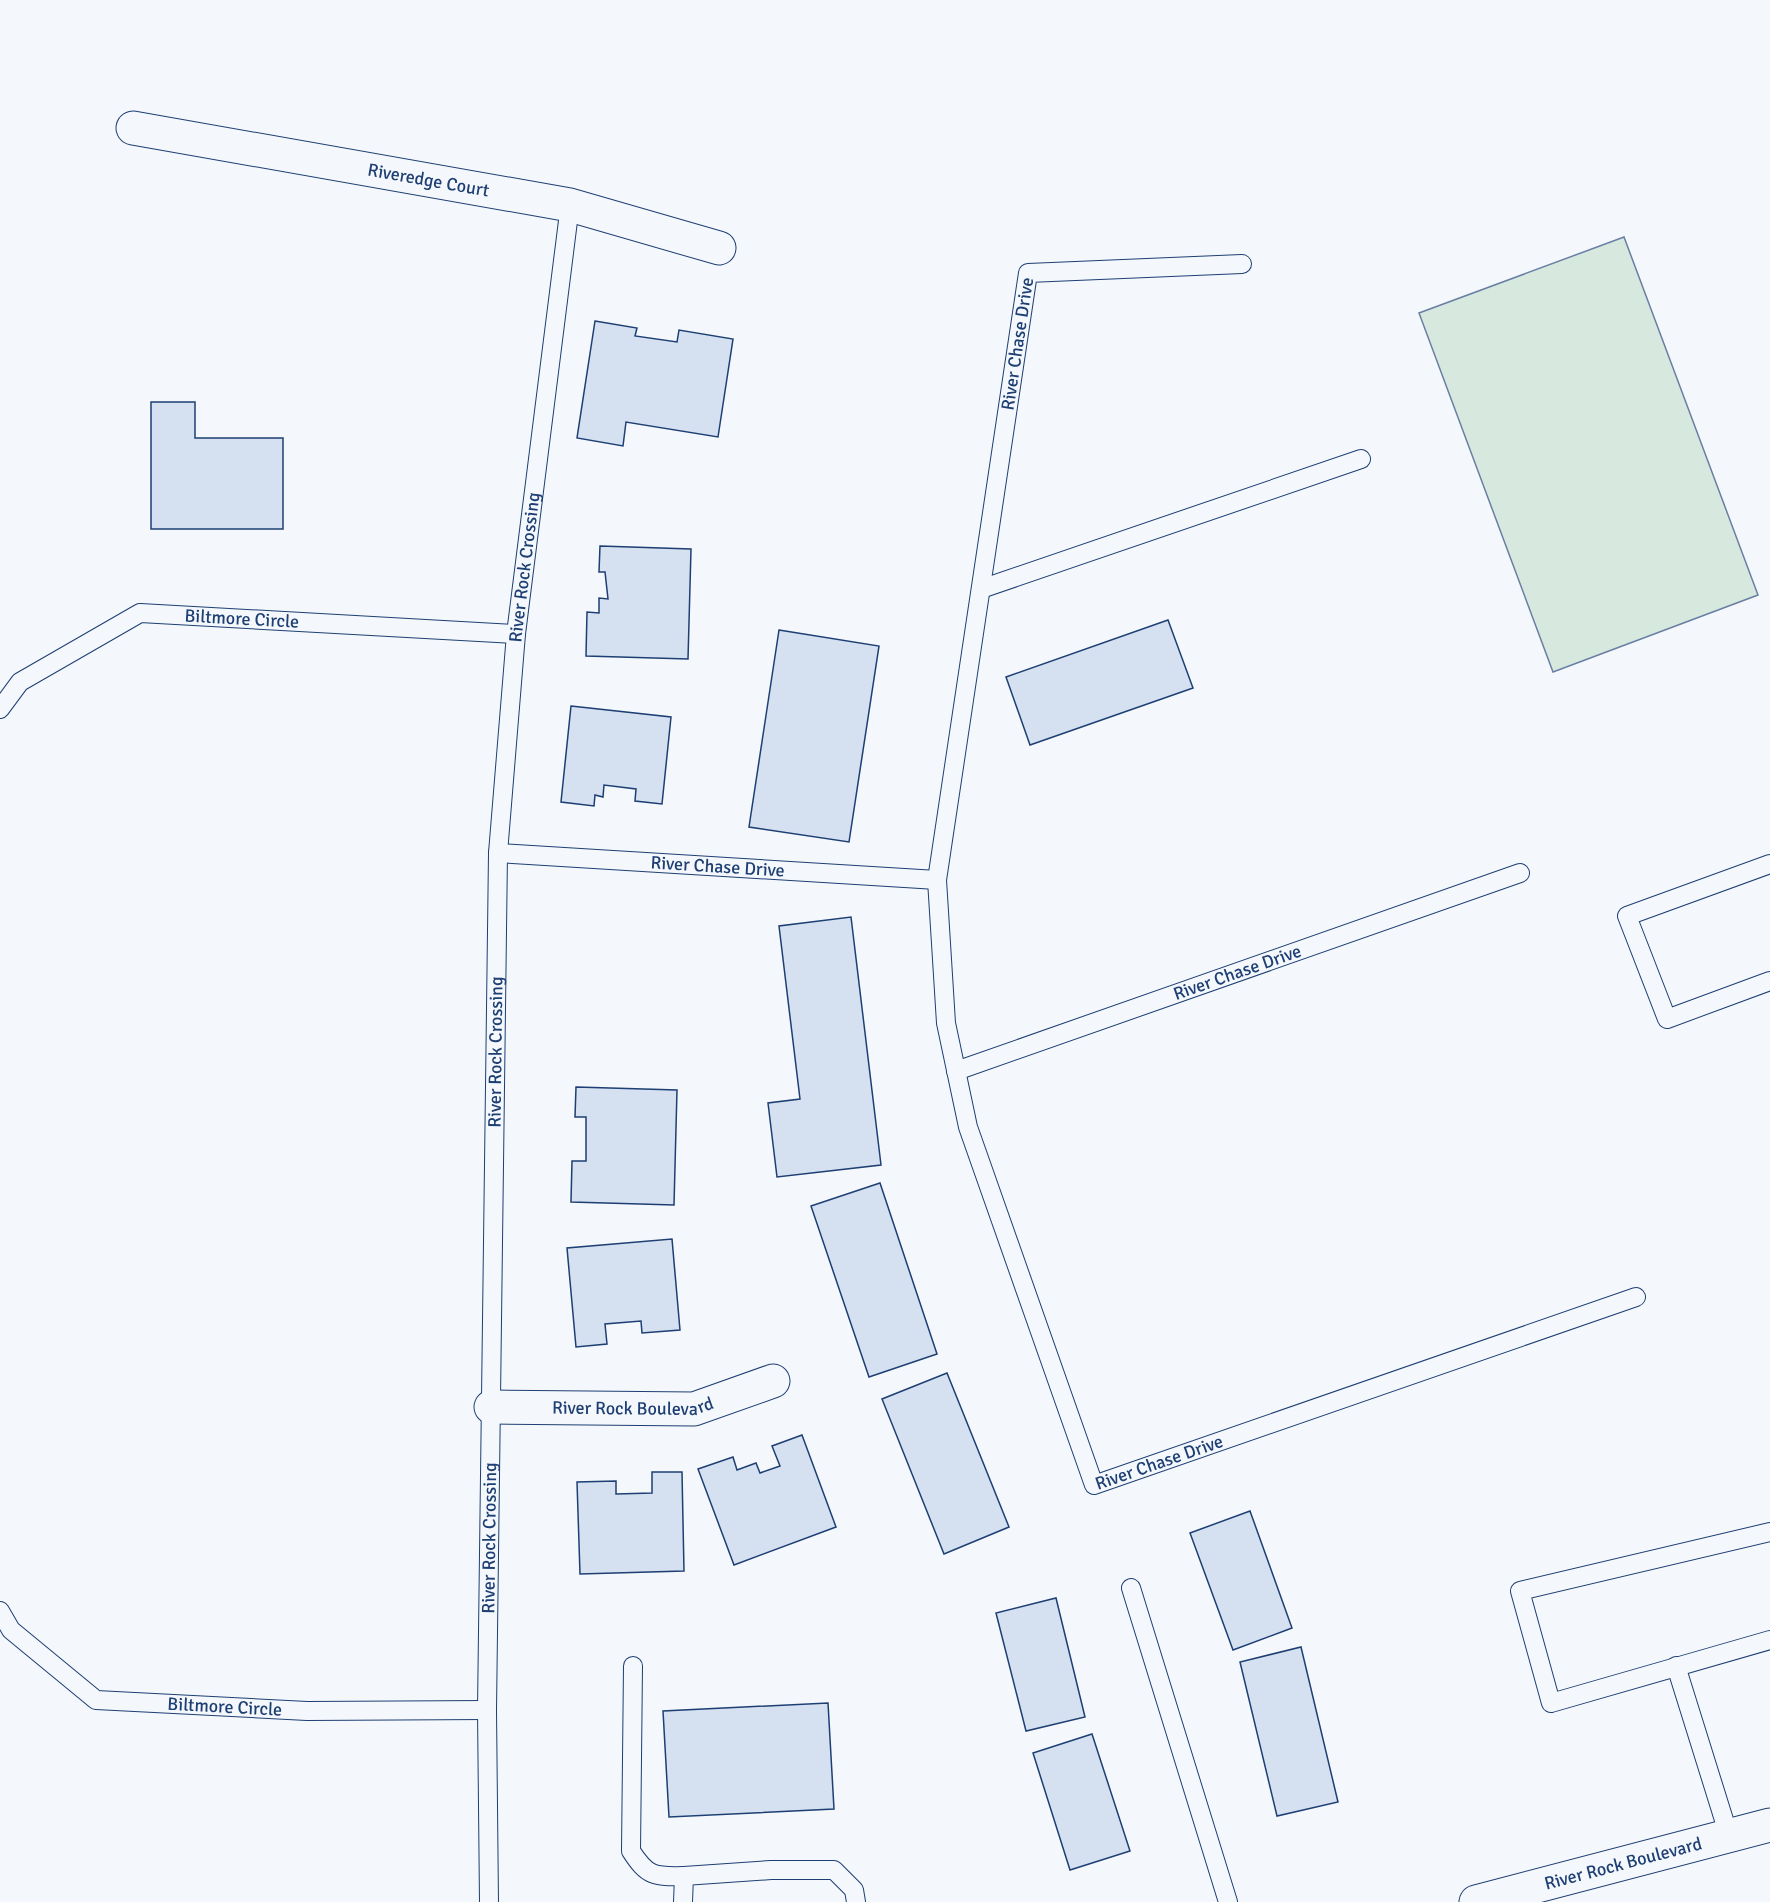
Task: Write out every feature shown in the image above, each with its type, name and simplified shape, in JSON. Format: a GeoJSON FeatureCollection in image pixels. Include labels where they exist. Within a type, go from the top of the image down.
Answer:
{"type":"FeatureCollection","features":[{"type":"Feature","properties":{"kind":"street","name":"Riveredge Court"},"geometry":{"type":"LineString","coordinates":[[133,128],[570,205],[719,248]]}},
{"type":"Feature","properties":{"kind":"street","name":"River Rock Boulevard"},"geometry":{"type":"LineString","coordinates":[[491,1407],[694,1409],[773,1381]]}},
{"type":"Feature","properties":{"kind":"street","name":"River Rock Boulevard"},"geometry":{"type":"LineString","coordinates":[[1476,1902],[1770,1825]]}},
{"type":"Feature","properties":{"kind":"lane","name":"River Rock Crossing"},"geometry":{"type":"LineString","coordinates":[[489,1902],[487,1710],[498,853],[516,634],[570,205]]}},
{"type":"Feature","properties":{"kind":"lane","name":"River Chase Drive"},"geometry":{"type":"LineString","coordinates":[[1242,264],[1028,273],[937,880],[946,1023],[968,1127],[1095,1485],[1636,1297]]}},
{"type":"Feature","properties":{"kind":"lane"},"geometry":{"type":"LineString","coordinates":[[981,590],[1361,459]]}},
{"type":"Feature","properties":{"kind":"lane","name":"Biltmore Circle"},"geometry":{"type":"LineString","coordinates":[[0,709],[20,682],[140,613],[516,634]]}},
{"type":"Feature","properties":{"kind":"lane","name":"River Chase Drive"},"geometry":{"type":"LineString","coordinates":[[498,853],[937,880]]}},
{"type":"Feature","properties":{"kind":"lane"},"geometry":{"type":"LineString","coordinates":[[1770,864],[1627,916],[1667,1019],[1770,981]]}},
{"type":"Feature","properties":{"kind":"lane","name":"River Chase Drive"},"geometry":{"type":"LineString","coordinates":[[956,1071],[1520,873]]}},
{"type":"Feature","properties":{"kind":"lane"},"geometry":{"type":"LineString","coordinates":[[1770,1532],[1520,1591],[1551,1703],[1770,1640]]}},
{"type":"Feature","properties":{"kind":"lane"},"geometry":{"type":"LineString","coordinates":[[1131,1588],[1228,1902]]}},
{"type":"Feature","properties":{"kind":"lane","name":"Biltmore Circle"},"geometry":{"type":"LineString","coordinates":[[0,1611],[11,1630],[96,1700],[307,1711],[487,1710]]}},
{"type":"Feature","properties":{"kind":"lane"},"geometry":{"type":"LineString","coordinates":[[633,1666],[631,1851],[642,1869],[659,1877],[771,1870],[834,1870],[854,1890],[856,1902]]}},
{"type":"Feature","properties":{"kind":"lane"},"geometry":{"type":"LineString","coordinates":[[1676,1666],[1730,1836]]}},
{"type":"Feature","properties":{"kind":"lane"},"geometry":{"type":"LineString","coordinates":[[683,1902],[684,1876]]}},
{"type":"Feature","properties":{"kind":"shaded area"},"geometry":{"type":"Polygon","coordinates":[[[1624,237],[1758,595],[1553,672],[1419,313],[1624,237]]]}},
{"type":"Feature","properties":{"kind":"building"},"geometry":{"type":"Polygon","coordinates":[[[595,321],[637,328],[635,336],[677,342],[679,330],[733,339],[718,437],[626,422],[623,446],[577,438],[595,321]]]}},
{"type":"Feature","properties":{"kind":"building"},"geometry":{"type":"Polygon","coordinates":[[[151,402],[195,402],[195,438],[283,438],[283,529],[151,529],[151,402]]]}},
{"type":"Feature","properties":{"kind":"building"},"geometry":{"type":"Polygon","coordinates":[[[600,546],[691,549],[688,659],[586,656],[587,612],[599,613],[599,598],[608,599],[605,572],[599,572],[600,546]]]}},
{"type":"Feature","properties":{"kind":"building"},"geometry":{"type":"Polygon","coordinates":[[[1168,620],[1193,688],[1030,745],[1006,677],[1168,620]]]}},
{"type":"Feature","properties":{"kind":"building"},"geometry":{"type":"Polygon","coordinates":[[[779,630],[879,646],[849,842],[749,827],[779,630]]]}},
{"type":"Feature","properties":{"kind":"building"},"geometry":{"type":"Polygon","coordinates":[[[571,706],[671,717],[662,804],[635,801],[636,789],[604,785],[603,797],[595,795],[594,806],[561,802],[571,706]]]}},
{"type":"Feature","properties":{"kind":"building"},"geometry":{"type":"Polygon","coordinates":[[[851,917],[881,1165],[777,1177],[768,1103],[800,1099],[779,926],[851,917]]]}},
{"type":"Feature","properties":{"kind":"building"},"geometry":{"type":"Polygon","coordinates":[[[576,1087],[677,1090],[674,1205],[571,1202],[572,1161],[586,1161],[586,1117],[575,1117],[576,1087]]]}},
{"type":"Feature","properties":{"kind":"building"},"geometry":{"type":"Polygon","coordinates":[[[880,1183],[937,1354],[869,1377],[811,1206],[880,1183]]]}},
{"type":"Feature","properties":{"kind":"building"},"geometry":{"type":"Polygon","coordinates":[[[672,1239],[680,1330],[642,1333],[641,1321],[605,1324],[607,1344],[576,1347],[567,1248],[672,1239]]]}},
{"type":"Feature","properties":{"kind":"building"},"geometry":{"type":"Polygon","coordinates":[[[947,1373],[1009,1527],[944,1554],[882,1399],[947,1373]]]}},
{"type":"Feature","properties":{"kind":"building"},"geometry":{"type":"Polygon","coordinates":[[[802,1435],[836,1527],[734,1565],[698,1469],[733,1457],[737,1470],[756,1463],[760,1473],[780,1466],[772,1446],[802,1435]]]}},
{"type":"Feature","properties":{"kind":"building"},"geometry":{"type":"Polygon","coordinates":[[[652,1472],[682,1472],[684,1571],[580,1574],[577,1482],[616,1481],[616,1494],[652,1493],[652,1472]]]}},
{"type":"Feature","properties":{"kind":"building"},"geometry":{"type":"Polygon","coordinates":[[[1250,1511],[1292,1628],[1233,1650],[1190,1533],[1250,1511]]]}},
{"type":"Feature","properties":{"kind":"building"},"geometry":{"type":"Polygon","coordinates":[[[1056,1598],[1085,1717],[1026,1731],[996,1613],[1056,1598]]]}},
{"type":"Feature","properties":{"kind":"building"},"geometry":{"type":"Polygon","coordinates":[[[1301,1647],[1338,1802],[1277,1816],[1240,1662],[1301,1647]]]}},
{"type":"Feature","properties":{"kind":"building"},"geometry":{"type":"Polygon","coordinates":[[[828,1703],[834,1809],[669,1817],[663,1711],[828,1703]]]}},
{"type":"Feature","properties":{"kind":"building"},"geometry":{"type":"Polygon","coordinates":[[[1092,1734],[1130,1851],[1070,1870],[1033,1753],[1092,1734]]]}}]}
